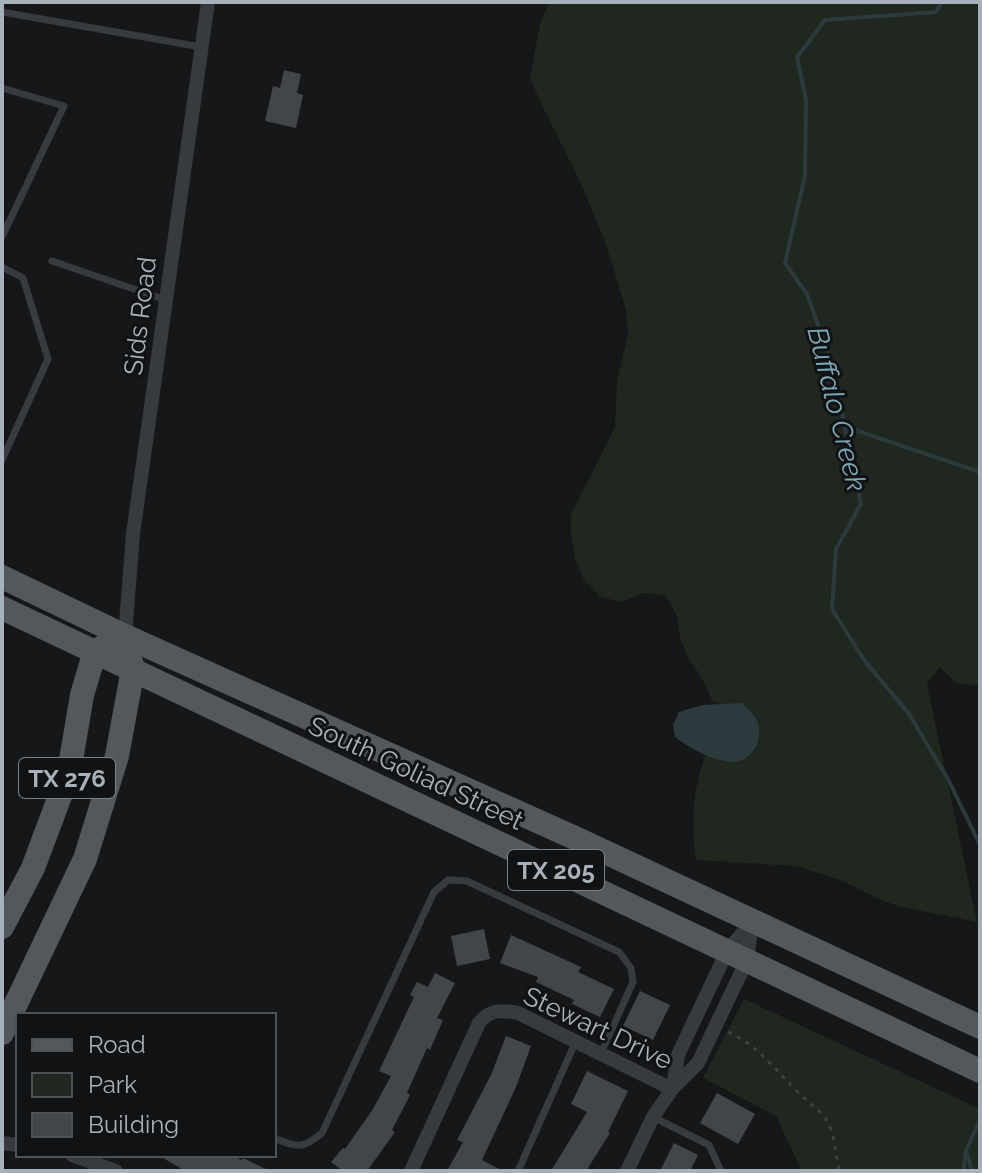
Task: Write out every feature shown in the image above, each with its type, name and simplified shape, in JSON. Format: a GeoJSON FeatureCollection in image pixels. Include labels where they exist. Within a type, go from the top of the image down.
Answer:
{"type":"FeatureCollection","features":[{"type":"Feature","properties":{"kind":"main road","name":"South Goliad Street"},"geometry":{"type":"LineString","coordinates":[[2,577],[125,636],[575,838],[980,1027]]}},
{"type":"Feature","properties":{"kind":"main road","name":"South Goliad Street"},"geometry":{"type":"LineString","coordinates":[[2,608],[980,1071]]}},
{"type":"Feature","properties":{"kind":"main road"},"geometry":{"type":"LineString","coordinates":[[95,651],[125,636]]}},
{"type":"Feature","properties":{"kind":"main road","name":"TX 276"},"geometry":{"type":"LineString","coordinates":[[2,1033],[85,859],[117,756],[133,669],[125,636]]}},
{"type":"Feature","properties":{"kind":"main road","name":"TX 276"},"geometry":{"type":"LineString","coordinates":[[2,927],[33,868],[69,772],[82,695],[95,651]]}},
{"type":"Feature","properties":{"kind":"street","name":"Sids Road"},"geometry":{"type":"LineString","coordinates":[[125,636],[133,534],[208,2]]}},
{"type":"Feature","properties":{"kind":"street"},"geometry":{"type":"LineString","coordinates":[[627,1171],[653,1117],[672,1089],[698,1063],[752,922]]}},
{"type":"Feature","properties":{"kind":"street"},"geometry":{"type":"LineString","coordinates":[[672,1089],[678,1055],[737,956],[752,922]]}},
{"type":"Feature","properties":{"kind":"street","name":"Stewart Drive"},"geometry":{"type":"LineString","coordinates":[[411,1171],[479,1023],[486,1014],[502,1010],[518,1013],[672,1089]]}},
{"type":"Feature","properties":{"kind":"street"},"geometry":{"type":"LineString","coordinates":[[78,1157],[116,1171]]}},
{"type":"Feature","properties":{"kind":"lane"},"geometry":{"type":"LineString","coordinates":[[2,12],[201,47]]}},
{"type":"Feature","properties":{"kind":"lane"},"geometry":{"type":"LineString","coordinates":[[2,88],[64,106],[2,237]]}},
{"type":"Feature","properties":{"kind":"lane"},"geometry":{"type":"LineString","coordinates":[[52,261],[166,300]]}},
{"type":"Feature","properties":{"kind":"lane"},"geometry":{"type":"LineString","coordinates":[[2,267],[23,278],[48,359],[2,460]]}},
{"type":"Feature","properties":{"kind":"lane"},"geometry":{"type":"LineString","coordinates":[[276,1139],[292,1146],[308,1145],[322,1133],[434,892],[448,880],[467,881],[619,952],[631,968],[633,982],[601,1053]]}},
{"type":"Feature","properties":{"kind":"lane"},"geometry":{"type":"LineString","coordinates":[[518,1171],[576,1041]]}},
{"type":"Feature","properties":{"kind":"lane"},"geometry":{"type":"LineString","coordinates":[[653,1117],[709,1145],[721,1171]]}},
{"type":"Feature","properties":{"kind":"path"},"geometry":{"type":"LineString","coordinates":[[724,1031],[747,1040],[766,1056],[799,1094],[822,1113],[832,1132],[839,1171]]}},
{"type":"Feature","properties":{"kind":"green space"},"geometry":{"type":"Polygon","coordinates":[[[549,2],[980,2],[980,686],[956,683],[940,667],[927,684],[977,922],[901,907],[841,880],[796,866],[696,860],[693,833],[698,780],[706,754],[733,762],[741,703],[721,705],[712,700],[688,658],[676,614],[665,595],[642,593],[622,602],[600,597],[584,580],[575,559],[571,514],[615,427],[617,381],[628,334],[626,310],[605,241],[530,77],[540,24],[549,2]]]}},
{"type":"Feature","properties":{"kind":"green space"},"geometry":{"type":"Polygon","coordinates":[[[744,999],[980,1109],[980,1171],[802,1171],[776,1116],[703,1078],[744,999]]]}},
{"type":"Feature","properties":{"kind":"shaded area"},"geometry":{"type":"Polygon","coordinates":[[[741,703],[755,716],[759,733],[753,751],[744,759],[732,762],[717,759],[675,737],[673,725],[679,712],[702,705],[741,703]]]}},
{"type":"Feature","properties":{"kind":"building"},"geometry":{"type":"Polygon","coordinates":[[[284,70],[301,74],[297,93],[303,95],[296,128],[265,121],[273,86],[280,88],[284,70]]]}},
{"type":"Feature","properties":{"kind":"building"},"geometry":{"type":"Polygon","coordinates":[[[484,929],[490,959],[457,966],[451,936],[484,929]]]}},
{"type":"Feature","properties":{"kind":"building"},"geometry":{"type":"Polygon","coordinates":[[[511,935],[581,967],[578,972],[614,989],[600,1017],[572,1004],[574,1000],[536,982],[538,977],[500,963],[511,935]]]}},
{"type":"Feature","properties":{"kind":"building"},"geometry":{"type":"Polygon","coordinates":[[[435,973],[455,983],[437,1018],[443,1020],[407,1093],[410,1095],[392,1130],[395,1132],[367,1171],[343,1171],[331,1162],[345,1149],[373,1109],[391,1076],[379,1071],[414,997],[410,995],[417,982],[428,987],[435,973]]]}},
{"type":"Feature","properties":{"kind":"building"},"geometry":{"type":"Polygon","coordinates":[[[640,991],[670,1005],[653,1040],[623,1026],[640,991]]]}},
{"type":"Feature","properties":{"kind":"building"},"geometry":{"type":"Polygon","coordinates":[[[506,1036],[531,1046],[516,1087],[482,1160],[503,1171],[447,1171],[463,1142],[457,1140],[491,1075],[506,1036]]]}},
{"type":"Feature","properties":{"kind":"building"},"geometry":{"type":"Polygon","coordinates":[[[587,1071],[628,1091],[610,1133],[586,1171],[551,1171],[587,1112],[571,1104],[587,1071]]]}},
{"type":"Feature","properties":{"kind":"building"},"geometry":{"type":"Polygon","coordinates":[[[717,1093],[755,1114],[738,1144],[700,1123],[717,1093]]]}},
{"type":"Feature","properties":{"kind":"building"},"geometry":{"type":"Polygon","coordinates":[[[674,1143],[698,1155],[690,1171],[660,1171],[674,1143]]]}},
{"type":"Feature","properties":{"kind":"building"},"geometry":{"type":"Polygon","coordinates":[[[161,1157],[243,1158],[270,1171],[185,1171],[161,1157]]]}},
{"type":"Feature","properties":{"kind":"waterway","name":"Buffalo Creek"},"geometry":{"type":"LineString","coordinates":[[942,2],[936,12],[825,20],[797,57],[806,100],[805,175],[785,263],[807,294],[832,365],[861,504],[836,549],[832,609],[864,660],[909,714],[948,779],[980,845]]}},
{"type":"Feature","properties":{"kind":"waterway"},"geometry":{"type":"LineString","coordinates":[[846,427],[980,472]]}},
{"type":"Feature","properties":{"kind":"waterway","name":"Buffalo Creek"},"geometry":{"type":"LineString","coordinates":[[963,1171],[966,1151],[980,1120]]}},
{"type":"Feature","properties":{"kind":"waterway"},"geometry":{"type":"LineString","coordinates":[[967,1154],[972,1171]]}}]}
